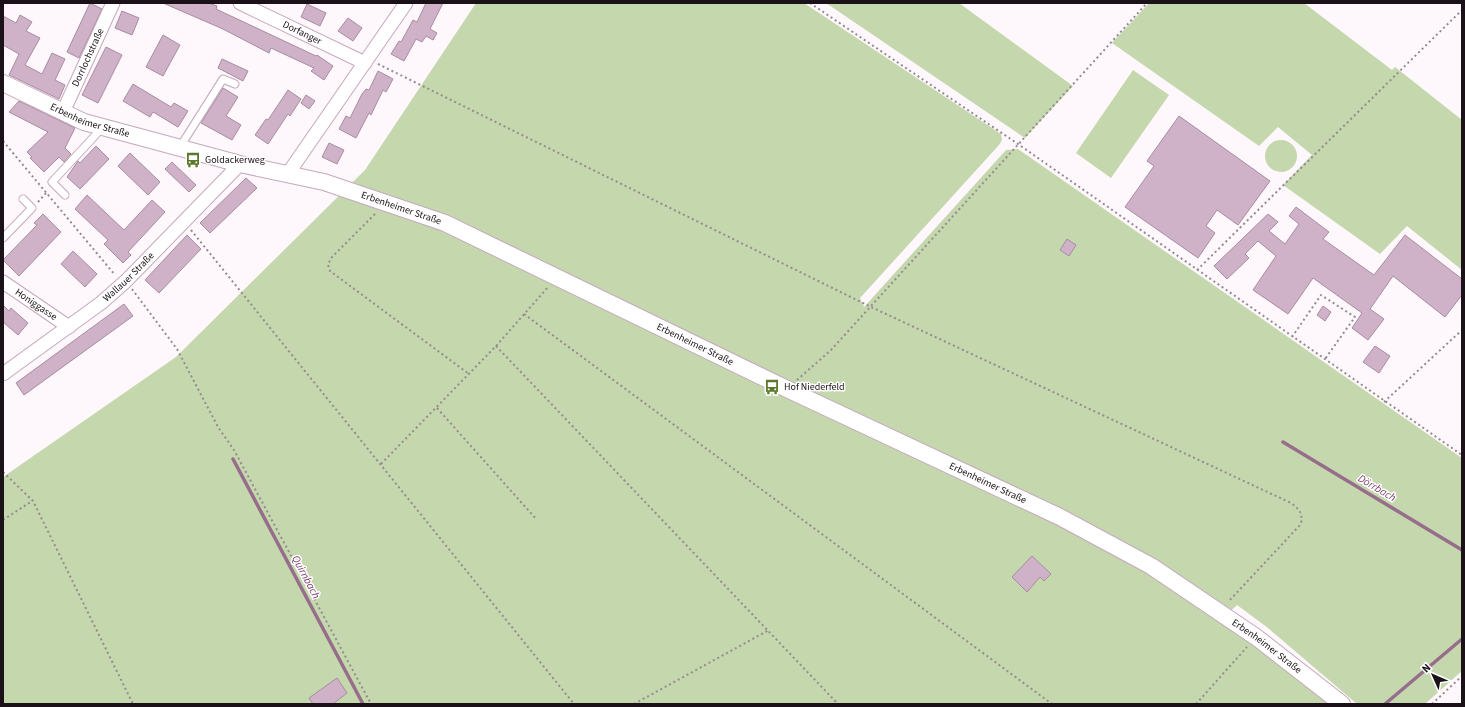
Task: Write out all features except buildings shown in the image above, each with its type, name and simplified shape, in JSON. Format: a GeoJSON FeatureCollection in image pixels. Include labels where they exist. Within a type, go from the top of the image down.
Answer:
{"type":"FeatureCollection","features":[{"type":"Feature","properties":{"kind":"street","name":"Dorrlochstraße"},"geometry":{"type":"LineString","coordinates":[[63,112],[113,3]]}},
{"type":"Feature","properties":{"kind":"street"},"geometry":{"type":"LineString","coordinates":[[287,175],[406,3]]}},
{"type":"Feature","properties":{"kind":"street","name":"Dorfanger"},"geometry":{"type":"LineString","coordinates":[[247,5],[366,61]]}},
{"type":"Feature","properties":{"kind":"street","name":"Erbenheimer Straße"},"geometry":{"type":"LineString","coordinates":[[3,83],[84,122],[240,164],[324,182],[445,223],[787,389],[1060,517],[1151,566],[1256,637],[1342,704]]}},
{"type":"Feature","properties":{"kind":"street","name":"Wallauer Straße"},"geometry":{"type":"LineString","coordinates":[[3,374],[101,303],[124,282],[240,164]]}},
{"type":"Feature","properties":{"kind":"street","name":"Honiggasse"},"geometry":{"type":"LineString","coordinates":[[3,282],[69,327]]}},
{"type":"Feature","properties":{"kind":"lane"},"geometry":{"type":"LineString","coordinates":[[180,147],[223,79],[235,84]]}},
{"type":"Feature","properties":{"kind":"lane"},"geometry":{"type":"LineString","coordinates":[[65,195],[52,182],[104,127]]}},
{"type":"Feature","properties":{"kind":"lane"},"geometry":{"type":"LineString","coordinates":[[3,238],[32,208],[23,199]]}},
{"type":"Feature","properties":{"kind":"path"},"geometry":{"type":"LineString","coordinates":[[810,3],[1018,144],[1324,360],[1462,455]]}},
{"type":"Feature","properties":{"kind":"path"},"geometry":{"type":"LineString","coordinates":[[787,389],[831,350],[1147,3]]}},
{"type":"Feature","properties":{"kind":"path"},"geometry":{"type":"LineString","coordinates":[[1197,270],[1462,10]]}},
{"type":"Feature","properties":{"kind":"path"},"geometry":{"type":"LineString","coordinates":[[366,61],[871,307],[1291,503],[1299,509],[1302,517],[1301,524],[1219,612]]}},
{"type":"Feature","properties":{"kind":"path"},"geometry":{"type":"LineString","coordinates":[[3,141],[124,282],[177,349],[218,427],[234,450],[370,704]]}},
{"type":"Feature","properties":{"kind":"path"},"geometry":{"type":"LineString","coordinates":[[32,208],[47,192]]}},
{"type":"Feature","properties":{"kind":"path"},"geometry":{"type":"LineString","coordinates":[[386,203],[331,258],[328,266],[330,271],[469,374]]}},
{"type":"Feature","properties":{"kind":"path"},"geometry":{"type":"LineString","coordinates":[[184,221],[574,704]]}},
{"type":"Feature","properties":{"kind":"path"},"geometry":{"type":"LineString","coordinates":[[381,464],[496,346],[557,277]]}},
{"type":"Feature","properties":{"kind":"path"},"geometry":{"type":"LineString","coordinates":[[1292,337],[1321,295],[1355,317],[1324,360]]}},
{"type":"Feature","properties":{"kind":"path"},"geometry":{"type":"LineString","coordinates":[[524,314],[1052,704]]}},
{"type":"Feature","properties":{"kind":"path"},"geometry":{"type":"LineString","coordinates":[[1384,402],[1462,330]]}},
{"type":"Feature","properties":{"kind":"path"},"geometry":{"type":"LineString","coordinates":[[496,346],[838,704]]}},
{"type":"Feature","properties":{"kind":"path"},"geometry":{"type":"LineString","coordinates":[[437,408],[537,520]]}},
{"type":"Feature","properties":{"kind":"path"},"geometry":{"type":"LineString","coordinates":[[3,472],[33,501],[133,704]]}},
{"type":"Feature","properties":{"kind":"path"},"geometry":{"type":"LineString","coordinates":[[3,520],[33,501]]}},
{"type":"Feature","properties":{"kind":"path"},"geometry":{"type":"LineString","coordinates":[[634,704],[768,630]]}},
{"type":"Feature","properties":{"kind":"path"},"geometry":{"type":"LineString","coordinates":[[1196,704],[1256,637]]}},
{"type":"Feature","properties":{"kind":"path"},"geometry":{"type":"LineString","coordinates":[[1432,704],[1462,676]]}},
{"type":"Feature","properties":{"kind":"green space"},"geometry":{"type":"Polygon","coordinates":[[[476,3],[804,3],[1001,134],[1002,140],[999,145],[860,298],[864,307],[1006,150],[1018,149],[1462,458],[1462,671],[1425,704],[1357,704],[1268,628],[1237,605],[1221,620],[1334,704],[3,704],[3,477],[176,357],[365,170],[476,3]]]}},
{"type":"Feature","properties":{"kind":"green space"},"geometry":{"type":"Polygon","coordinates":[[[826,3],[959,3],[1073,86],[1025,138],[826,3]]]}},
{"type":"Feature","properties":{"kind":"green space"},"geometry":{"type":"Polygon","coordinates":[[[1149,3],[1304,3],[1392,70],[1395,67],[1462,120],[1462,270],[1407,226],[1380,254],[1283,185],[1312,155],[1278,127],[1259,146],[1112,43],[1149,3]]]}},
{"type":"Feature","properties":{"kind":"green space"},"geometry":{"type":"Polygon","coordinates":[[[1133,70],[1169,95],[1111,178],[1076,153],[1133,70]]]}},
{"type":"Feature","properties":{"kind":"green space"},"geometry":{"type":"Polygon","coordinates":[[[1278,140],[1284,140],[1293,144],[1297,156],[1293,168],[1284,172],[1278,172],[1269,168],[1265,159],[1265,153],[1269,144],[1278,140]]]}},
{"type":"Feature","properties":{"kind":"waterway","name":"Dörrbach"},"geometry":{"type":"LineString","coordinates":[[1283,442],[1462,550]]}},
{"type":"Feature","properties":{"kind":"waterway","name":"Quirnbach"},"geometry":{"type":"LineString","coordinates":[[233,459],[363,704]]}},
{"type":"Feature","properties":{"kind":"waterway","name":"Quirnbach"},"geometry":{"type":"LineString","coordinates":[[1385,704],[1462,639]]}},
{"type":"Feature","properties":{"kind":"place","name":"Goldackerweg"},"geometry":{"type":"Point","coordinates":[193,160]}},
{"type":"Feature","properties":{"kind":"place","name":"Hof Niederfeld"},"geometry":{"type":"Point","coordinates":[772,387]}}]}
